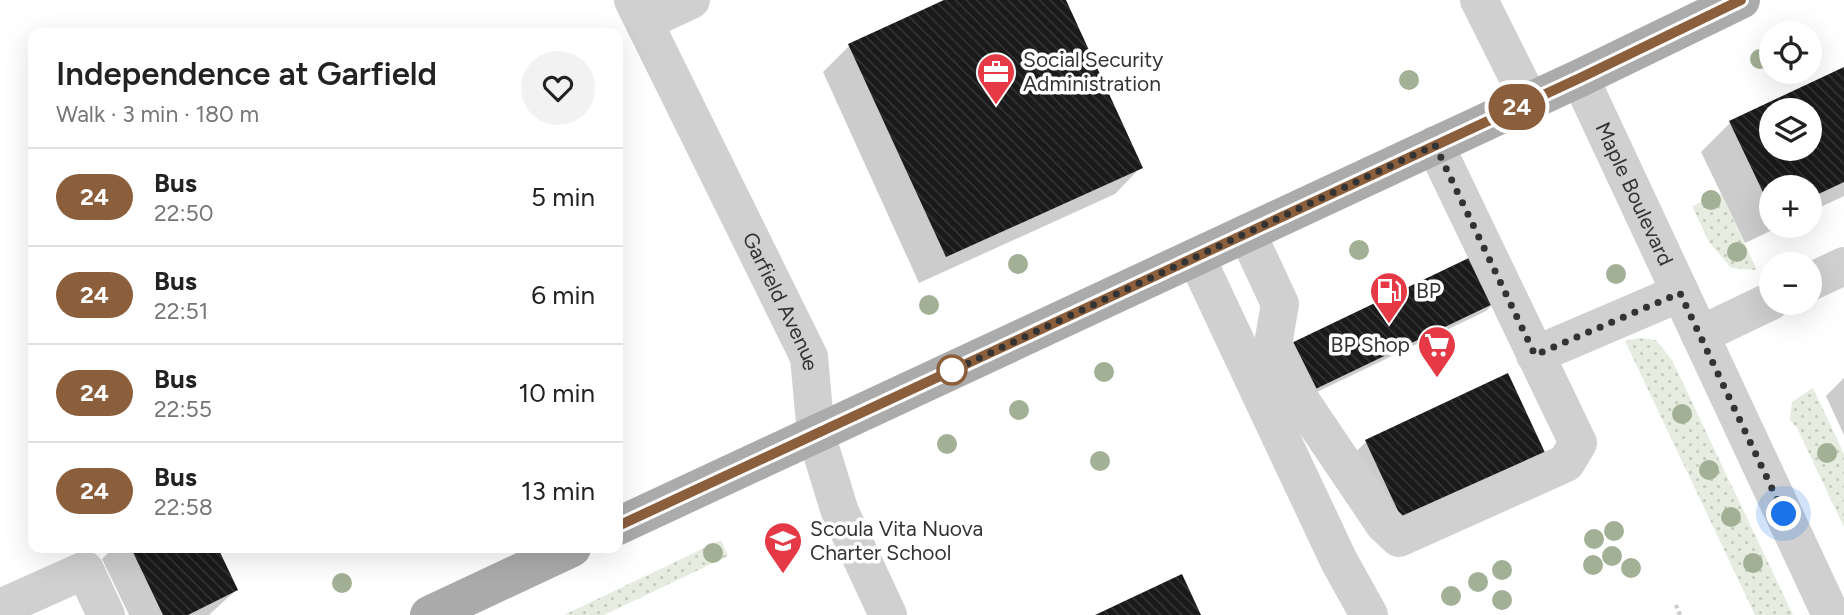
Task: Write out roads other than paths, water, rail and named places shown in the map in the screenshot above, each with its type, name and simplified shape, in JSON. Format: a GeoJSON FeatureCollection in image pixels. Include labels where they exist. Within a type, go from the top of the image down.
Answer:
{"type":"FeatureCollection","features":[{"type":"Feature","properties":{"kind":"main road"},"geometry":{"type":"LineString","coordinates":[[623,524],[1530,102],[1741,0]]}},
{"type":"Feature","properties":{"kind":"main road"},"geometry":{"type":"LineString","coordinates":[[429,615],[561,553]]}},
{"type":"Feature","properties":{"kind":"street"},"geometry":{"type":"LineString","coordinates":[[639,11],[691,0]]}},
{"type":"Feature","properties":{"kind":"street"},"geometry":{"type":"LineString","coordinates":[[1479,0],[1530,102]]}},
{"type":"Feature","properties":{"kind":"street","name":"Garfield Avenue"},"geometry":{"type":"LineString","coordinates":[[639,11],[809,357],[816,433],[840,512],[888,615]]}},
{"type":"Feature","properties":{"kind":"street","name":"Maple Boulevard"},"geometry":{"type":"LineString","coordinates":[[1580,78],[1831,615]]}},
{"type":"Feature","properties":{"kind":"street"},"geometry":{"type":"LineString","coordinates":[[1247,233],[1280,304],[1273,344],[1303,404],[1384,524],[1399,538],[1566,463],[1578,443],[1435,145]]}},
{"type":"Feature","properties":{"kind":"street"},"geometry":{"type":"LineString","coordinates":[[1196,257],[1334,549],[1369,615]]}},
{"type":"Feature","properties":{"kind":"street"},"geometry":{"type":"LineString","coordinates":[[1822,276],[1844,266]]}},
{"type":"Feature","properties":{"kind":"street"},"geometry":{"type":"LineString","coordinates":[[1535,355],[1680,293]]}},
{"type":"Feature","properties":{"kind":"street"},"geometry":{"type":"LineString","coordinates":[[1700,335],[1759,307]]}},
{"type":"Feature","properties":{"kind":"street"},"geometry":{"type":"LineString","coordinates":[[0,608],[85,570],[106,615]]}},
{"type":"Feature","properties":{"kind":"place","name":"Social Security Administration"},"geometry":{"type":"Point","coordinates":[996,106]}},
{"type":"Feature","properties":{"kind":"place","name":"BP"},"geometry":{"type":"Point","coordinates":[1389,325]}},
{"type":"Feature","properties":{"kind":"place","name":"BP Shop"},"geometry":{"type":"Point","coordinates":[1437,379]}},
{"type":"Feature","properties":{"kind":"place","name":"Scoula Vita Nuova Charter School"},"geometry":{"type":"Point","coordinates":[783,575]}}]}
